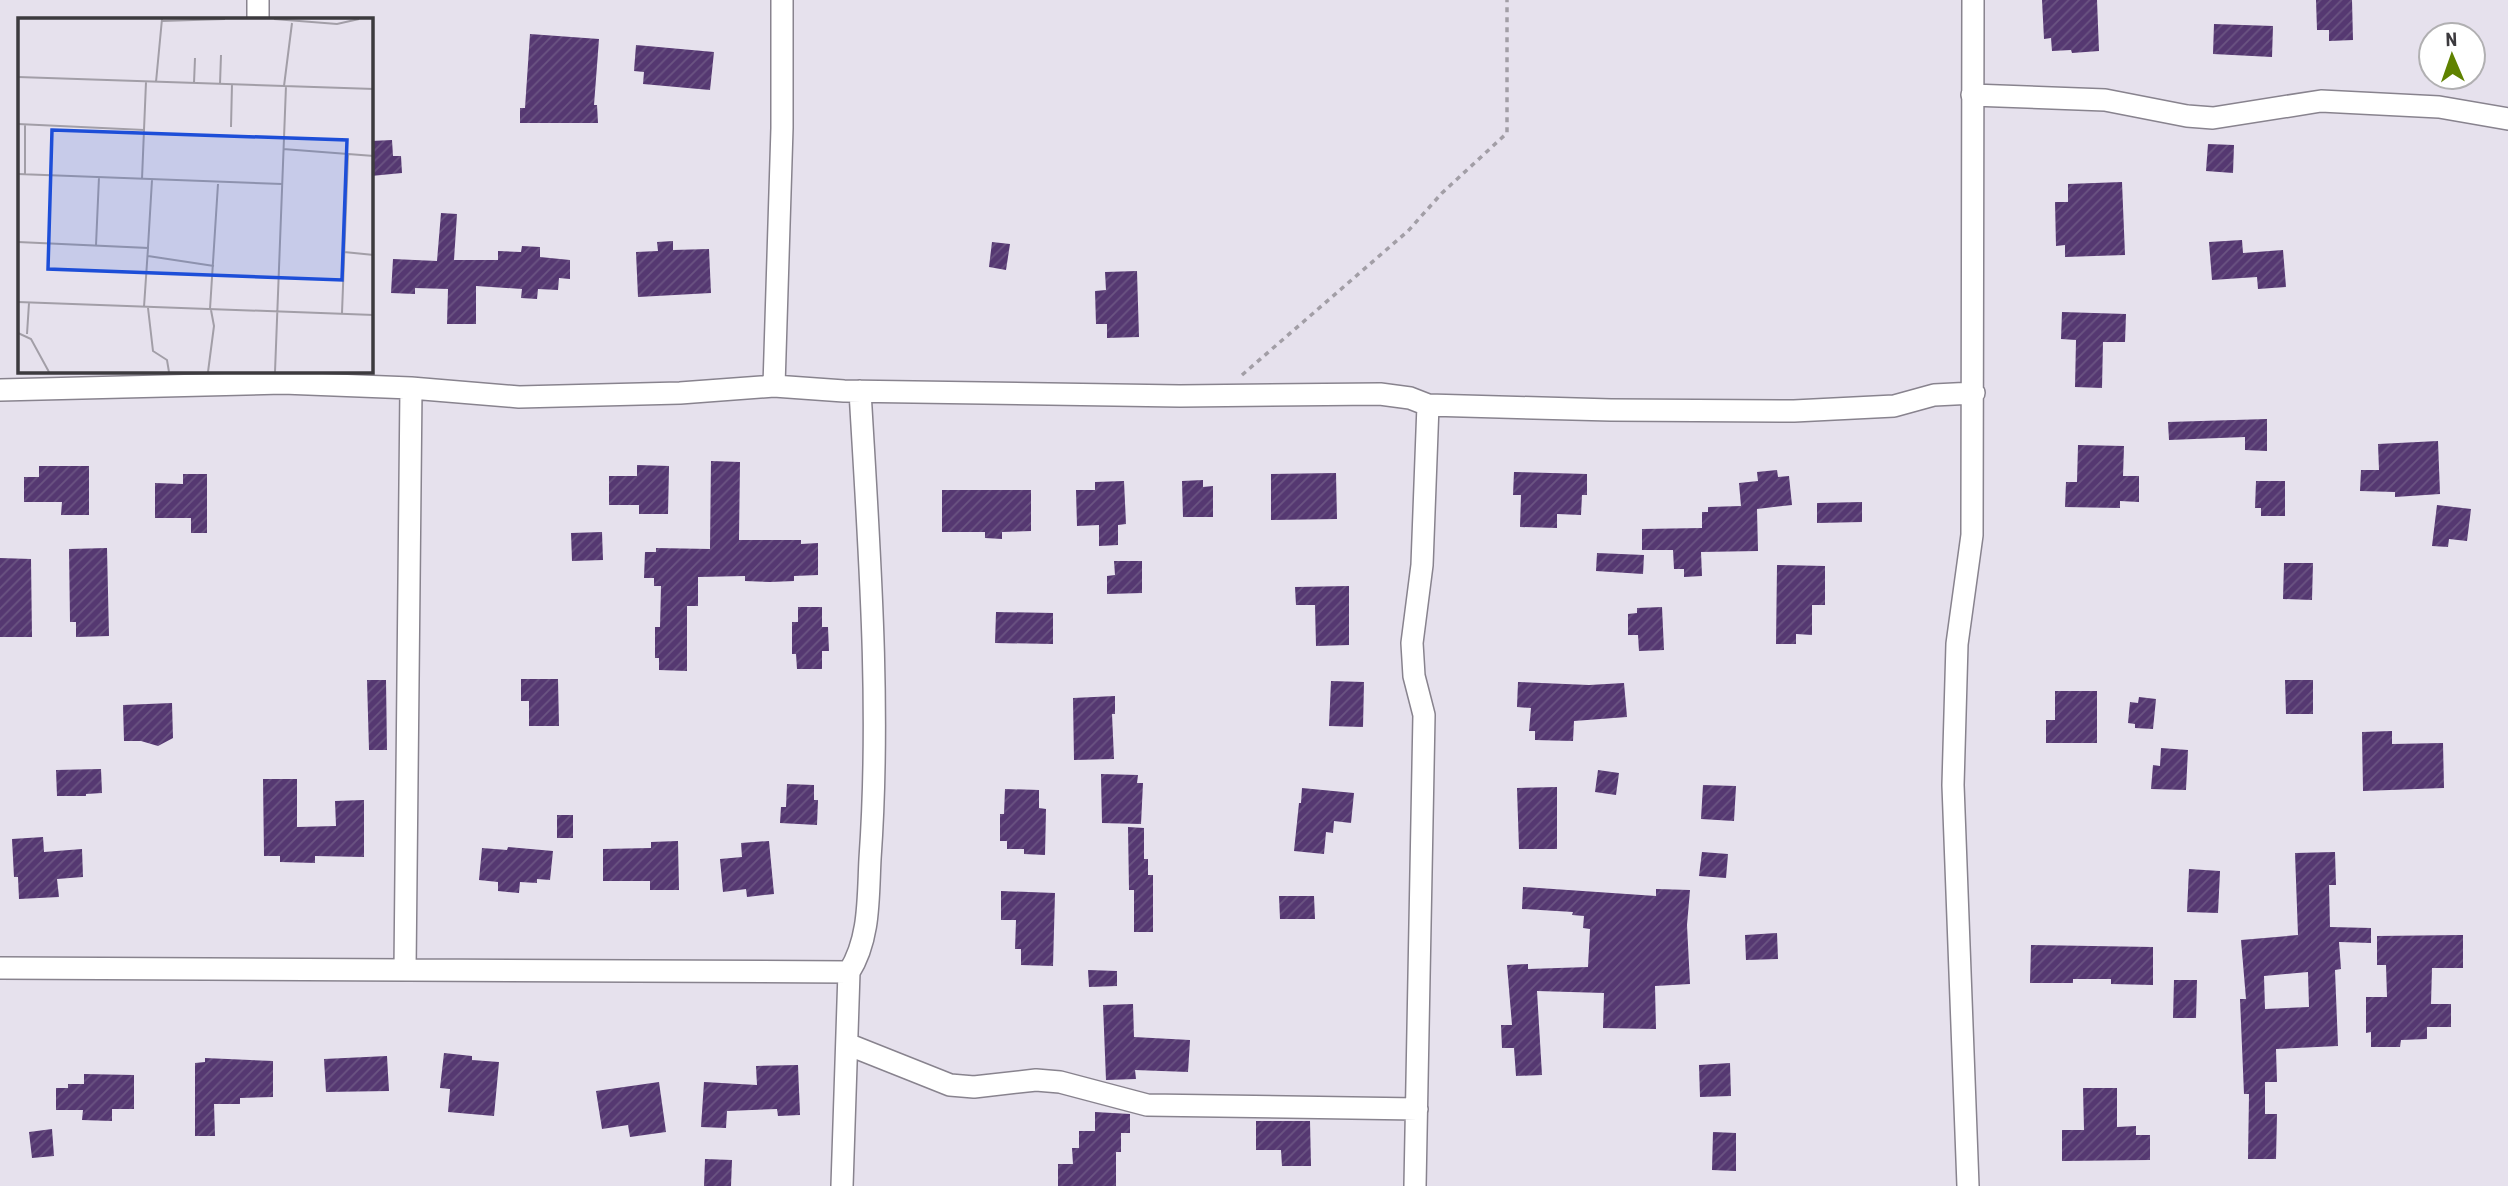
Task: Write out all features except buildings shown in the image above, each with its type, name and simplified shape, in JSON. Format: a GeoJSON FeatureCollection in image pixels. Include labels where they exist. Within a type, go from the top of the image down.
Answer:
{"type":"FeatureCollection","features":[{"type":"Feature","properties":{"kind":"street"},"geometry":{"type":"LineString","coordinates":[[258,0],[258,18]]}},
{"type":"Feature","properties":{"kind":"street"},"geometry":{"type":"LineString","coordinates":[[774,386],[782,128],[782,0]]}},
{"type":"Feature","properties":{"kind":"street"},"geometry":{"type":"LineString","coordinates":[[1968,1186],[1953,785],[1957,644],[1972,535],[1973,0]]}},
{"type":"Feature","properties":{"kind":"street"},"geometry":{"type":"LineString","coordinates":[[1972,95],[2105,100],[2187,116],[2213,118],[2321,101],[2440,107],[2508,119]]}},
{"type":"Feature","properties":{"kind":"street"},"geometry":{"type":"LineString","coordinates":[[0,390],[283,383],[411,388],[519,397],[680,393],[774,386],[860,391],[1380,394],[1410,398],[1427,405],[1794,411],[1894,406],[1934,395],[1974,393]]}},
{"type":"Feature","properties":{"kind":"street"},"geometry":{"type":"LineString","coordinates":[[405,970],[411,388]]}},
{"type":"Feature","properties":{"kind":"street"},"geometry":{"type":"LineString","coordinates":[[842,1186],[849,972],[859,956],[865,935],[873,814],[873,620],[860,391]]}},
{"type":"Feature","properties":{"kind":"street"},"geometry":{"type":"LineString","coordinates":[[1415,1186],[1424,715],[1414,676],[1412,643],[1422,565],[1427,405]]}},
{"type":"Feature","properties":{"kind":"street"},"geometry":{"type":"LineString","coordinates":[[0,968],[849,972]]}},
{"type":"Feature","properties":{"kind":"street"},"geometry":{"type":"LineString","coordinates":[[847,1044],[950,1085],[974,1087],[1036,1080],[1060,1082],[1147,1105],[1416,1109]]}},
{"type":"Feature","properties":{"kind":"path"},"geometry":{"type":"LineString","coordinates":[[1219,395],[1408,231],[1442,193],[1507,134],[1507,0]]}}]}
